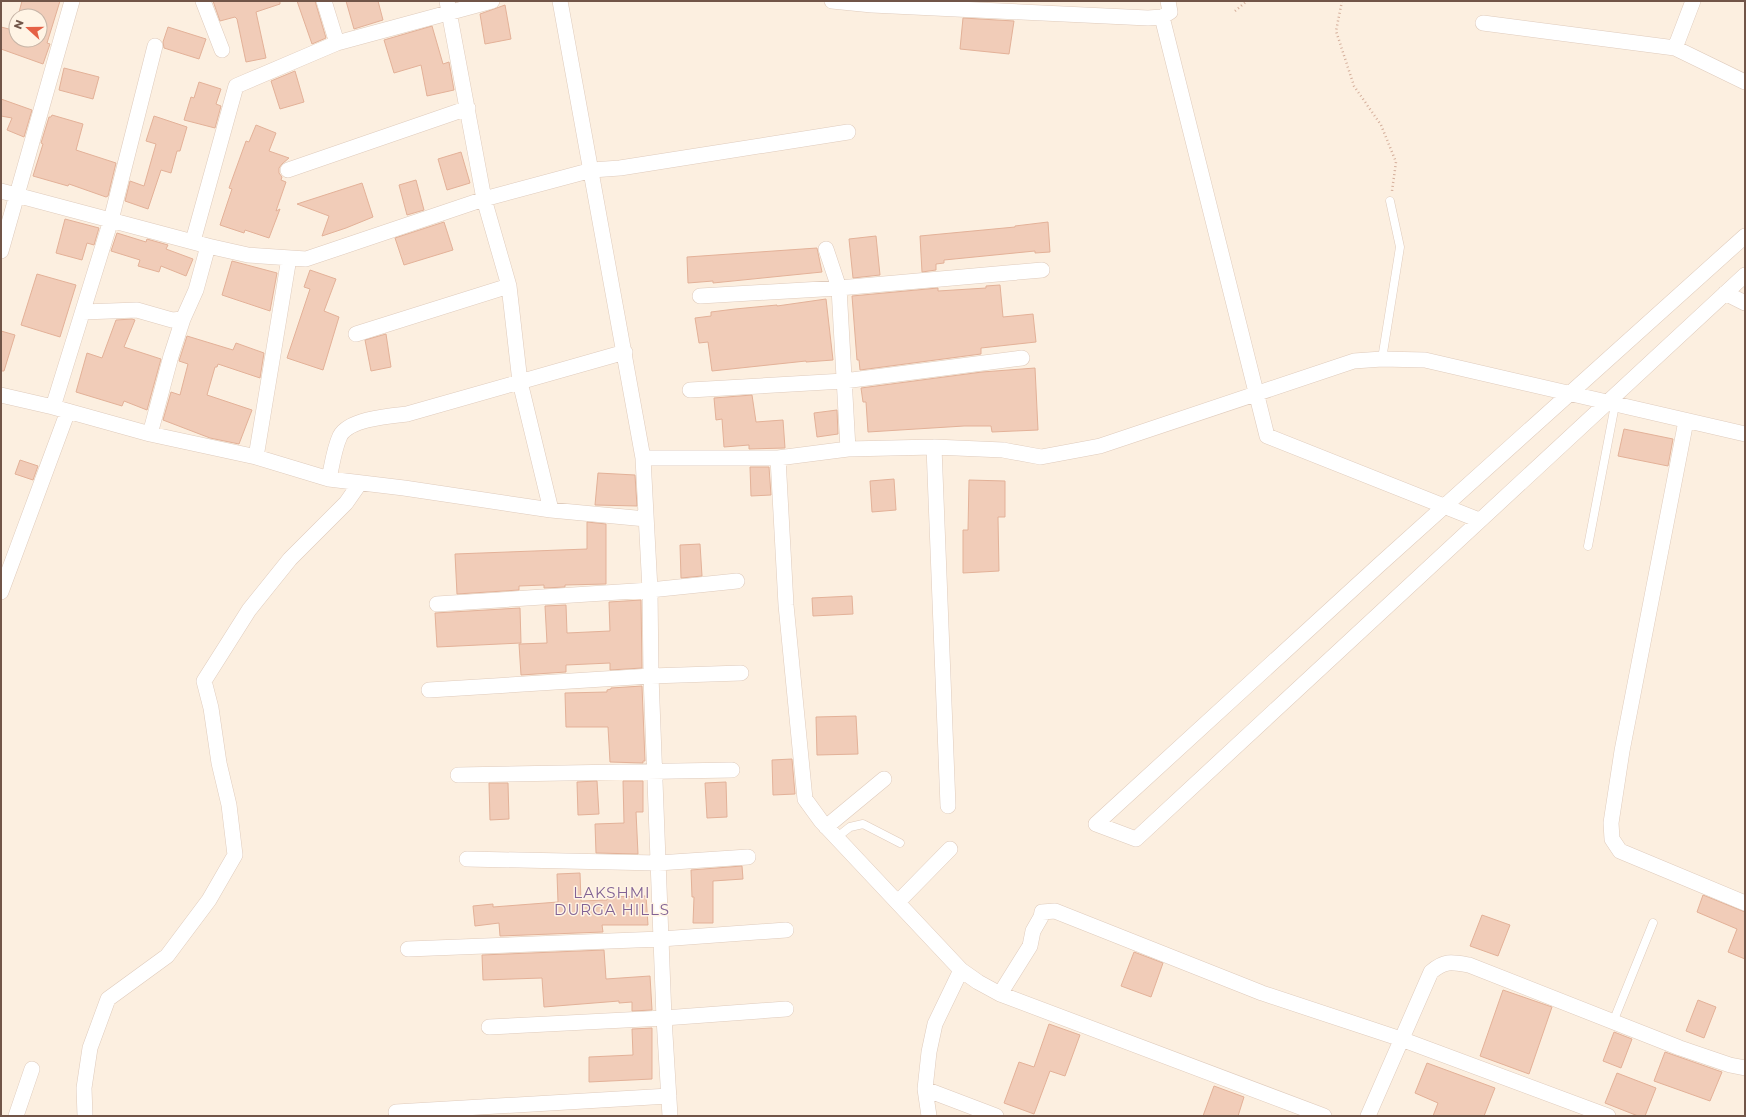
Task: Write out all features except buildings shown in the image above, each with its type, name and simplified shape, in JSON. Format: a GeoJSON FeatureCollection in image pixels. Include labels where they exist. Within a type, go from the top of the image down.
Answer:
{"type":"FeatureCollection","features":[{"type":"Feature","properties":{"kind":"street"},"geometry":{"type":"LineString","coordinates":[[1,251],[72,1]]}},
{"type":"Feature","properties":{"kind":"street"},"geometry":{"type":"LineString","coordinates":[[203,1],[222,50]]}},
{"type":"Feature","properties":{"kind":"street"},"geometry":{"type":"LineString","coordinates":[[324,1],[337,43]]}},
{"type":"Feature","properties":{"kind":"street"},"geometry":{"type":"LineString","coordinates":[[193,241],[236,86],[337,43],[449,7],[492,1]]}},
{"type":"Feature","properties":{"kind":"street"},"geometry":{"type":"LineString","coordinates":[[560,1],[644,458],[650,590],[651,676],[664,1018],[670,1116]]}},
{"type":"Feature","properties":{"kind":"street"},"geometry":{"type":"LineString","coordinates":[[832,1],[1140,17],[1162,16],[1170,12],[1168,1]]}},
{"type":"Feature","properties":{"kind":"street"},"geometry":{"type":"LineString","coordinates":[[1675,48],[1693,1]]}},
{"type":"Feature","properties":{"kind":"street"},"geometry":{"type":"LineString","coordinates":[[449,7],[484,199],[509,286],[520,382],[551,510]]}},
{"type":"Feature","properties":{"kind":"street"},"geometry":{"type":"LineString","coordinates":[[1162,16],[1255,394],[1267,436],[1479,520]]}},
{"type":"Feature","properties":{"kind":"street"},"geometry":{"type":"LineString","coordinates":[[1483,23],[1675,48],[1745,82]]}},
{"type":"Feature","properties":{"kind":"street"},"geometry":{"type":"LineString","coordinates":[[53,407],[111,220],[155,46]]}},
{"type":"Feature","properties":{"kind":"street"},"geometry":{"type":"LineString","coordinates":[[288,170],[468,108]]}},
{"type":"Feature","properties":{"kind":"street"},"geometry":{"type":"LineString","coordinates":[[1,191],[208,246],[248,255],[306,260],[484,199],[592,170],[620,168],[848,132]]}},
{"type":"Feature","properties":{"kind":"street"},"geometry":{"type":"LineString","coordinates":[[1745,236],[1445,506],[1096,824],[1136,839],[1479,520],[1611,404],[1745,275]]}},
{"type":"Feature","properties":{"kind":"street"},"geometry":{"type":"LineString","coordinates":[[150,434],[171,356],[183,319],[196,290],[208,246]]}},
{"type":"Feature","properties":{"kind":"street"},"geometry":{"type":"LineString","coordinates":[[826,249],[839,288],[848,449]]}},
{"type":"Feature","properties":{"kind":"street"},"geometry":{"type":"LineString","coordinates":[[256,457],[289,258]]}},
{"type":"Feature","properties":{"kind":"street"},"geometry":{"type":"LineString","coordinates":[[700,296],[839,288],[1042,270]]}},
{"type":"Feature","properties":{"kind":"street"},"geometry":{"type":"LineString","coordinates":[[356,334],[509,286]]}},
{"type":"Feature","properties":{"kind":"street"},"geometry":{"type":"LineString","coordinates":[[1725,293],[1745,303]]}},
{"type":"Feature","properties":{"kind":"street"},"geometry":{"type":"LineString","coordinates":[[83,312],[137,310],[172,320],[183,319]]}},
{"type":"Feature","properties":{"kind":"street"},"geometry":{"type":"LineString","coordinates":[[329,479],[341,435],[350,427],[370,419],[407,414],[625,352]]}},
{"type":"Feature","properties":{"kind":"street"},"geometry":{"type":"LineString","coordinates":[[690,390],[844,382],[1022,358]]}},
{"type":"Feature","properties":{"kind":"street"},"geometry":{"type":"LineString","coordinates":[[644,458],[778,458],[848,449],[934,448],[1003,450],[1041,457],[1100,446],[1354,361],[1382,359],[1425,360],[1745,434]]}},
{"type":"Feature","properties":{"kind":"street"},"geometry":{"type":"LineString","coordinates":[[1,395],[53,407],[150,434],[256,457],[329,479],[551,510],[646,519]]}},
{"type":"Feature","properties":{"kind":"street"},"geometry":{"type":"LineString","coordinates":[[1,592],[68,411]]}},
{"type":"Feature","properties":{"kind":"street"},"geometry":{"type":"LineString","coordinates":[[1686,421],[1622,751],[1612,823],[1612,839],[1620,851],[1745,903]]}},
{"type":"Feature","properties":{"kind":"street"},"geometry":{"type":"LineString","coordinates":[[934,448],[948,806]]}},
{"type":"Feature","properties":{"kind":"street"},"geometry":{"type":"LineString","coordinates":[[778,458],[786,605],[805,799],[831,832],[961,970],[978,982],[1000,994],[1324,1116]]}},
{"type":"Feature","properties":{"kind":"street"},"geometry":{"type":"LineString","coordinates":[[85,1116],[84,1088],[90,1048],[108,999],[167,956],[209,900],[236,855],[229,805],[219,762],[204,681],[249,610],[290,559],[346,503],[360,483]]}},
{"type":"Feature","properties":{"kind":"street"},"geometry":{"type":"LineString","coordinates":[[437,604],[650,590],[737,581]]}},
{"type":"Feature","properties":{"kind":"street"},"geometry":{"type":"LineString","coordinates":[[429,690],[651,676],[741,673]]}},
{"type":"Feature","properties":{"kind":"street"},"geometry":{"type":"LineString","coordinates":[[458,775],[732,770]]}},
{"type":"Feature","properties":{"kind":"street"},"geometry":{"type":"LineString","coordinates":[[831,832],[884,779]]}},
{"type":"Feature","properties":{"kind":"street"},"geometry":{"type":"LineString","coordinates":[[898,902],[950,848]]}},
{"type":"Feature","properties":{"kind":"street"},"geometry":{"type":"LineString","coordinates":[[467,859],[658,863],[748,857]]}},
{"type":"Feature","properties":{"kind":"street"},"geometry":{"type":"LineString","coordinates":[[1000,994],[1030,946],[1033,931],[1041,918],[1042,912],[1054,911],[1262,993],[1401,1038],[1608,1116]]}},
{"type":"Feature","properties":{"kind":"street"},"geometry":{"type":"LineString","coordinates":[[408,948],[661,939],[786,930]]}},
{"type":"Feature","properties":{"kind":"street"},"geometry":{"type":"LineString","coordinates":[[1368,1116],[1431,972],[1440,964],[1453,962],[1469,964],[1680,1048],[1730,1065],[1745,1068]]}},
{"type":"Feature","properties":{"kind":"street"},"geometry":{"type":"LineString","coordinates":[[929,1116],[925,1090],[929,1052],[935,1024],[961,970]]}},
{"type":"Feature","properties":{"kind":"street"},"geometry":{"type":"LineString","coordinates":[[489,1027],[664,1018],[786,1009]]}},
{"type":"Feature","properties":{"kind":"street"},"geometry":{"type":"LineString","coordinates":[[16,1116],[32,1069]]}},
{"type":"Feature","properties":{"kind":"street"},"geometry":{"type":"LineString","coordinates":[[925,1090],[996,1116]]}},
{"type":"Feature","properties":{"kind":"street"},"geometry":{"type":"LineString","coordinates":[[396,1112],[669,1096]]}},
{"type":"Feature","properties":{"kind":"lane"},"geometry":{"type":"LineString","coordinates":[[1382,359],[1400,247],[1390,201]]}},
{"type":"Feature","properties":{"kind":"lane"},"geometry":{"type":"LineString","coordinates":[[1588,546],[1611,404]]}},
{"type":"Feature","properties":{"kind":"lane"},"geometry":{"type":"LineString","coordinates":[[831,832],[863,824],[900,843]]}},
{"type":"Feature","properties":{"kind":"lane"},"geometry":{"type":"LineString","coordinates":[[1613,1022],[1653,923]]}},
{"type":"Feature","properties":{"kind":"path"},"geometry":{"type":"LineString","coordinates":[[1235,11],[1247,1]]}},
{"type":"Feature","properties":{"kind":"path"},"geometry":{"type":"LineString","coordinates":[[1342,1],[1336,31],[1354,86],[1381,125],[1396,162],[1390,201]]}},
{"type":"Feature","properties":{"kind":"district","name":"LAKSHMI DURGA HILLS"},"geometry":{"type":"Point","coordinates":[612,902]}}]}
